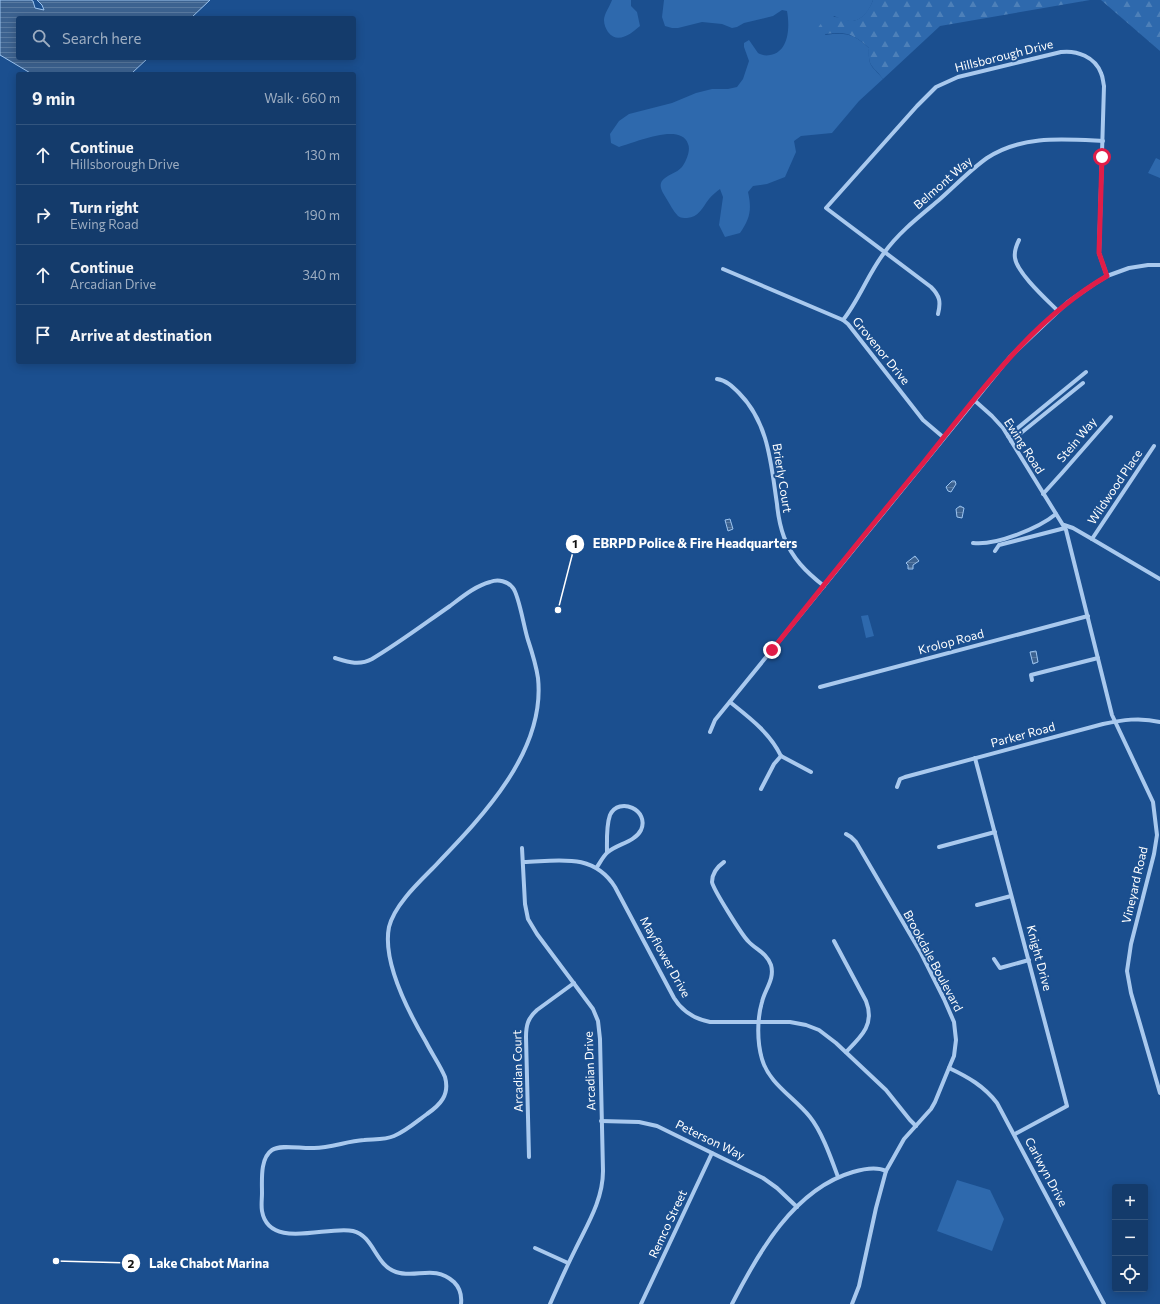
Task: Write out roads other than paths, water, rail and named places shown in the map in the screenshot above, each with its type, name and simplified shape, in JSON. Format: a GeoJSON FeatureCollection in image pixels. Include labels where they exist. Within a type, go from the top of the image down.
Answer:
{"type":"FeatureCollection","features":[{"type":"Feature","properties":{"kind":"street","name":"Hillsborough Drive"},"geometry":{"type":"LineString","coordinates":[[884,252],[826,208],[930,91],[942,83],[958,77],[1068,51],[1083,54],[1094,62],[1101,73],[1104,86],[1099,253],[1107,276]]}},
{"type":"Feature","properties":{"kind":"street","name":"Belmont Way"},"geometry":{"type":"LineString","coordinates":[[843,320],[884,252],[900,234],[981,163],[997,153],[1014,146],[1033,141],[1103,141]]}},
{"type":"Feature","properties":{"kind":"street"},"geometry":{"type":"LineString","coordinates":[[1019,240],[1015,252],[1016,264],[1023,274],[1058,311]]}},
{"type":"Feature","properties":{"kind":"street"},"geometry":{"type":"LineString","coordinates":[[884,252],[936,291],[940,300],[938,314]]}},
{"type":"Feature","properties":{"kind":"street"},"geometry":{"type":"LineString","coordinates":[[710,732],[715,720],[943,437],[1010,357],[1058,311],[1081,292],[1107,276],[1129,268],[1160,265]]}},
{"type":"Feature","properties":{"kind":"street","name":"Grovenor Drive"},"geometry":{"type":"LineString","coordinates":[[723,269],[843,320],[858,336],[923,420],[943,437]]}},
{"type":"Feature","properties":{"kind":"street"},"geometry":{"type":"LineString","coordinates":[[1008,436],[1086,372]]}},
{"type":"Feature","properties":{"kind":"street","name":"Brierly Court"},"geometry":{"type":"LineString","coordinates":[[717,380],[724,380],[734,388],[747,401],[757,416],[766,439],[779,521],[784,538],[801,566],[824,586]]}},
{"type":"Feature","properties":{"kind":"street"},"geometry":{"type":"LineString","coordinates":[[1011,441],[1083,383]]}},
{"type":"Feature","properties":{"kind":"street","name":"Ewing Road"},"geometry":{"type":"LineString","coordinates":[[974,400],[992,416],[1008,436],[1064,526]]}},
{"type":"Feature","properties":{"kind":"street","name":"Stein Way"},"geometry":{"type":"LineString","coordinates":[[1043,494],[1111,417]]}},
{"type":"Feature","properties":{"kind":"street","name":"Wildwood Place"},"geometry":{"type":"LineString","coordinates":[[1092,539],[1154,446]]}},
{"type":"Feature","properties":{"kind":"street"},"geometry":{"type":"LineString","coordinates":[[973,543],[985,544],[1022,533],[1041,525],[1056,514]]}},
{"type":"Feature","properties":{"kind":"street"},"geometry":{"type":"LineString","coordinates":[[995,551],[999,545],[1064,526],[1073,528],[1159,577]]}},
{"type":"Feature","properties":{"kind":"street","name":"Vineyard Road"},"geometry":{"type":"LineString","coordinates":[[1064,526],[1070,542],[1110,710],[1153,802],[1157,835],[1127,971],[1131,993],[1160,1093]]}},
{"type":"Feature","properties":{"kind":"street"},"geometry":{"type":"LineString","coordinates":[[335,658],[351,663],[372,659],[467,594],[484,584],[496,581],[506,582],[512,586],[516,592],[525,632],[535,663],[538,679],[537,706],[532,732],[524,752],[494,798],[464,835],[407,897],[393,915],[389,926],[388,948],[395,975],[410,1013],[445,1077],[447,1087],[444,1098],[437,1107],[404,1131],[389,1138],[365,1139],[314,1148],[278,1147],[268,1154],[263,1166],[262,1212],[266,1222],[270,1226],[278,1231],[290,1234],[340,1230],[354,1231],[363,1236],[370,1243],[382,1262],[392,1270],[405,1273],[434,1272],[452,1280],[459,1288],[461,1293],[461,1304]]}},
{"type":"Feature","properties":{"kind":"street","name":"Krolop Road"},"geometry":{"type":"LineString","coordinates":[[820,687],[1088,616]]}},
{"type":"Feature","properties":{"kind":"street"},"geometry":{"type":"LineString","coordinates":[[1032,680],[1031,676],[1098,658]]}},
{"type":"Feature","properties":{"kind":"street"},"geometry":{"type":"LineString","coordinates":[[730,702],[772,739],[782,756],[811,772]]}},
{"type":"Feature","properties":{"kind":"street","name":"Parker Road"},"geometry":{"type":"LineString","coordinates":[[897,786],[900,779],[904,776],[1114,721],[1144,719],[1160,722]]}},
{"type":"Feature","properties":{"kind":"street"},"geometry":{"type":"LineString","coordinates":[[761,789],[774,764],[782,756]]}},
{"type":"Feature","properties":{"kind":"street","name":"Knight Drive"},"geometry":{"type":"LineString","coordinates":[[975,758],[1067,1106],[1015,1134]]}},
{"type":"Feature","properties":{"kind":"street"},"geometry":{"type":"LineString","coordinates":[[597,868],[607,852],[609,821],[612,812],[616,808],[622,806],[634,808],[641,815],[642,820],[641,830],[638,835],[607,852]]}},
{"type":"Feature","properties":{"kind":"street"},"geometry":{"type":"LineString","coordinates":[[939,847],[995,832]]}},
{"type":"Feature","properties":{"kind":"street","name":"Brookdale Boulevard"},"geometry":{"type":"LineString","coordinates":[[846,834],[854,840],[860,849],[921,953],[948,1007],[954,1022],[956,1040],[954,1056],[935,1102],[900,1145],[886,1171],[858,1286],[852,1304]]}},
{"type":"Feature","properties":{"kind":"street","name":"Arcadian Drive"},"geometry":{"type":"LineString","coordinates":[[522,848],[525,904],[528,919],[537,934],[593,1009],[598,1021],[600,1039],[603,1171],[602,1189],[598,1202],[550,1304]]}},
{"type":"Feature","properties":{"kind":"street","name":"Mayflower Drive"},"geometry":{"type":"LineString","coordinates":[[523,862],[572,861],[588,863],[597,868],[608,877],[615,887],[674,998],[680,1006],[693,1016],[704,1021],[781,1021],[806,1025],[825,1034],[886,1090],[916,1126]]}},
{"type":"Feature","properties":{"kind":"street"},"geometry":{"type":"LineString","coordinates":[[724,862],[718,866],[714,872],[712,883],[714,889],[746,940],[764,953],[771,966],[771,981],[761,1003],[759,1022],[760,1052],[766,1070],[778,1085],[813,1121],[838,1177]]}},
{"type":"Feature","properties":{"kind":"street"},"geometry":{"type":"LineString","coordinates":[[977,906],[1011,896]]}},
{"type":"Feature","properties":{"kind":"street"},"geometry":{"type":"LineString","coordinates":[[834,941],[866,1001],[869,1012],[869,1021],[866,1030],[846,1052]]}},
{"type":"Feature","properties":{"kind":"street"},"geometry":{"type":"LineString","coordinates":[[994,959],[1000,968],[1029,960]]}},
{"type":"Feature","properties":{"kind":"street","name":"Arcadian Court"},"geometry":{"type":"LineString","coordinates":[[529,1157],[526,1037],[527,1022],[532,1014],[574,983]]}},
{"type":"Feature","properties":{"kind":"street","name":"Carlwyn Drive"},"geometry":{"type":"LineString","coordinates":[[949,1068],[977,1082],[992,1095],[1003,1111],[1104,1304]]}},
{"type":"Feature","properties":{"kind":"street","name":"Peterson Way"},"geometry":{"type":"LineString","coordinates":[[602,1121],[632,1121],[652,1124],[669,1131],[750,1171],[770,1183],[797,1207]]}},
{"type":"Feature","properties":{"kind":"street","name":"Remco Street"},"geometry":{"type":"LineString","coordinates":[[641,1304],[712,1153]]}},
{"type":"Feature","properties":{"kind":"street"},"geometry":{"type":"LineString","coordinates":[[732,1304],[748,1272],[763,1248],[797,1207],[820,1187],[838,1177],[866,1169],[877,1168],[886,1171]]}},
{"type":"Feature","properties":{"kind":"street"},"geometry":{"type":"LineString","coordinates":[[535,1248],[568,1263]]}},
{"type":"Feature","properties":{"kind":"place","name":"EBRPD Police & Fire Headquarters"},"geometry":{"type":"Point","coordinates":[558,610]}},
{"type":"Feature","properties":{"kind":"place","name":"Lake Chabot Marina"},"geometry":{"type":"Point","coordinates":[56,1261]}}]}
